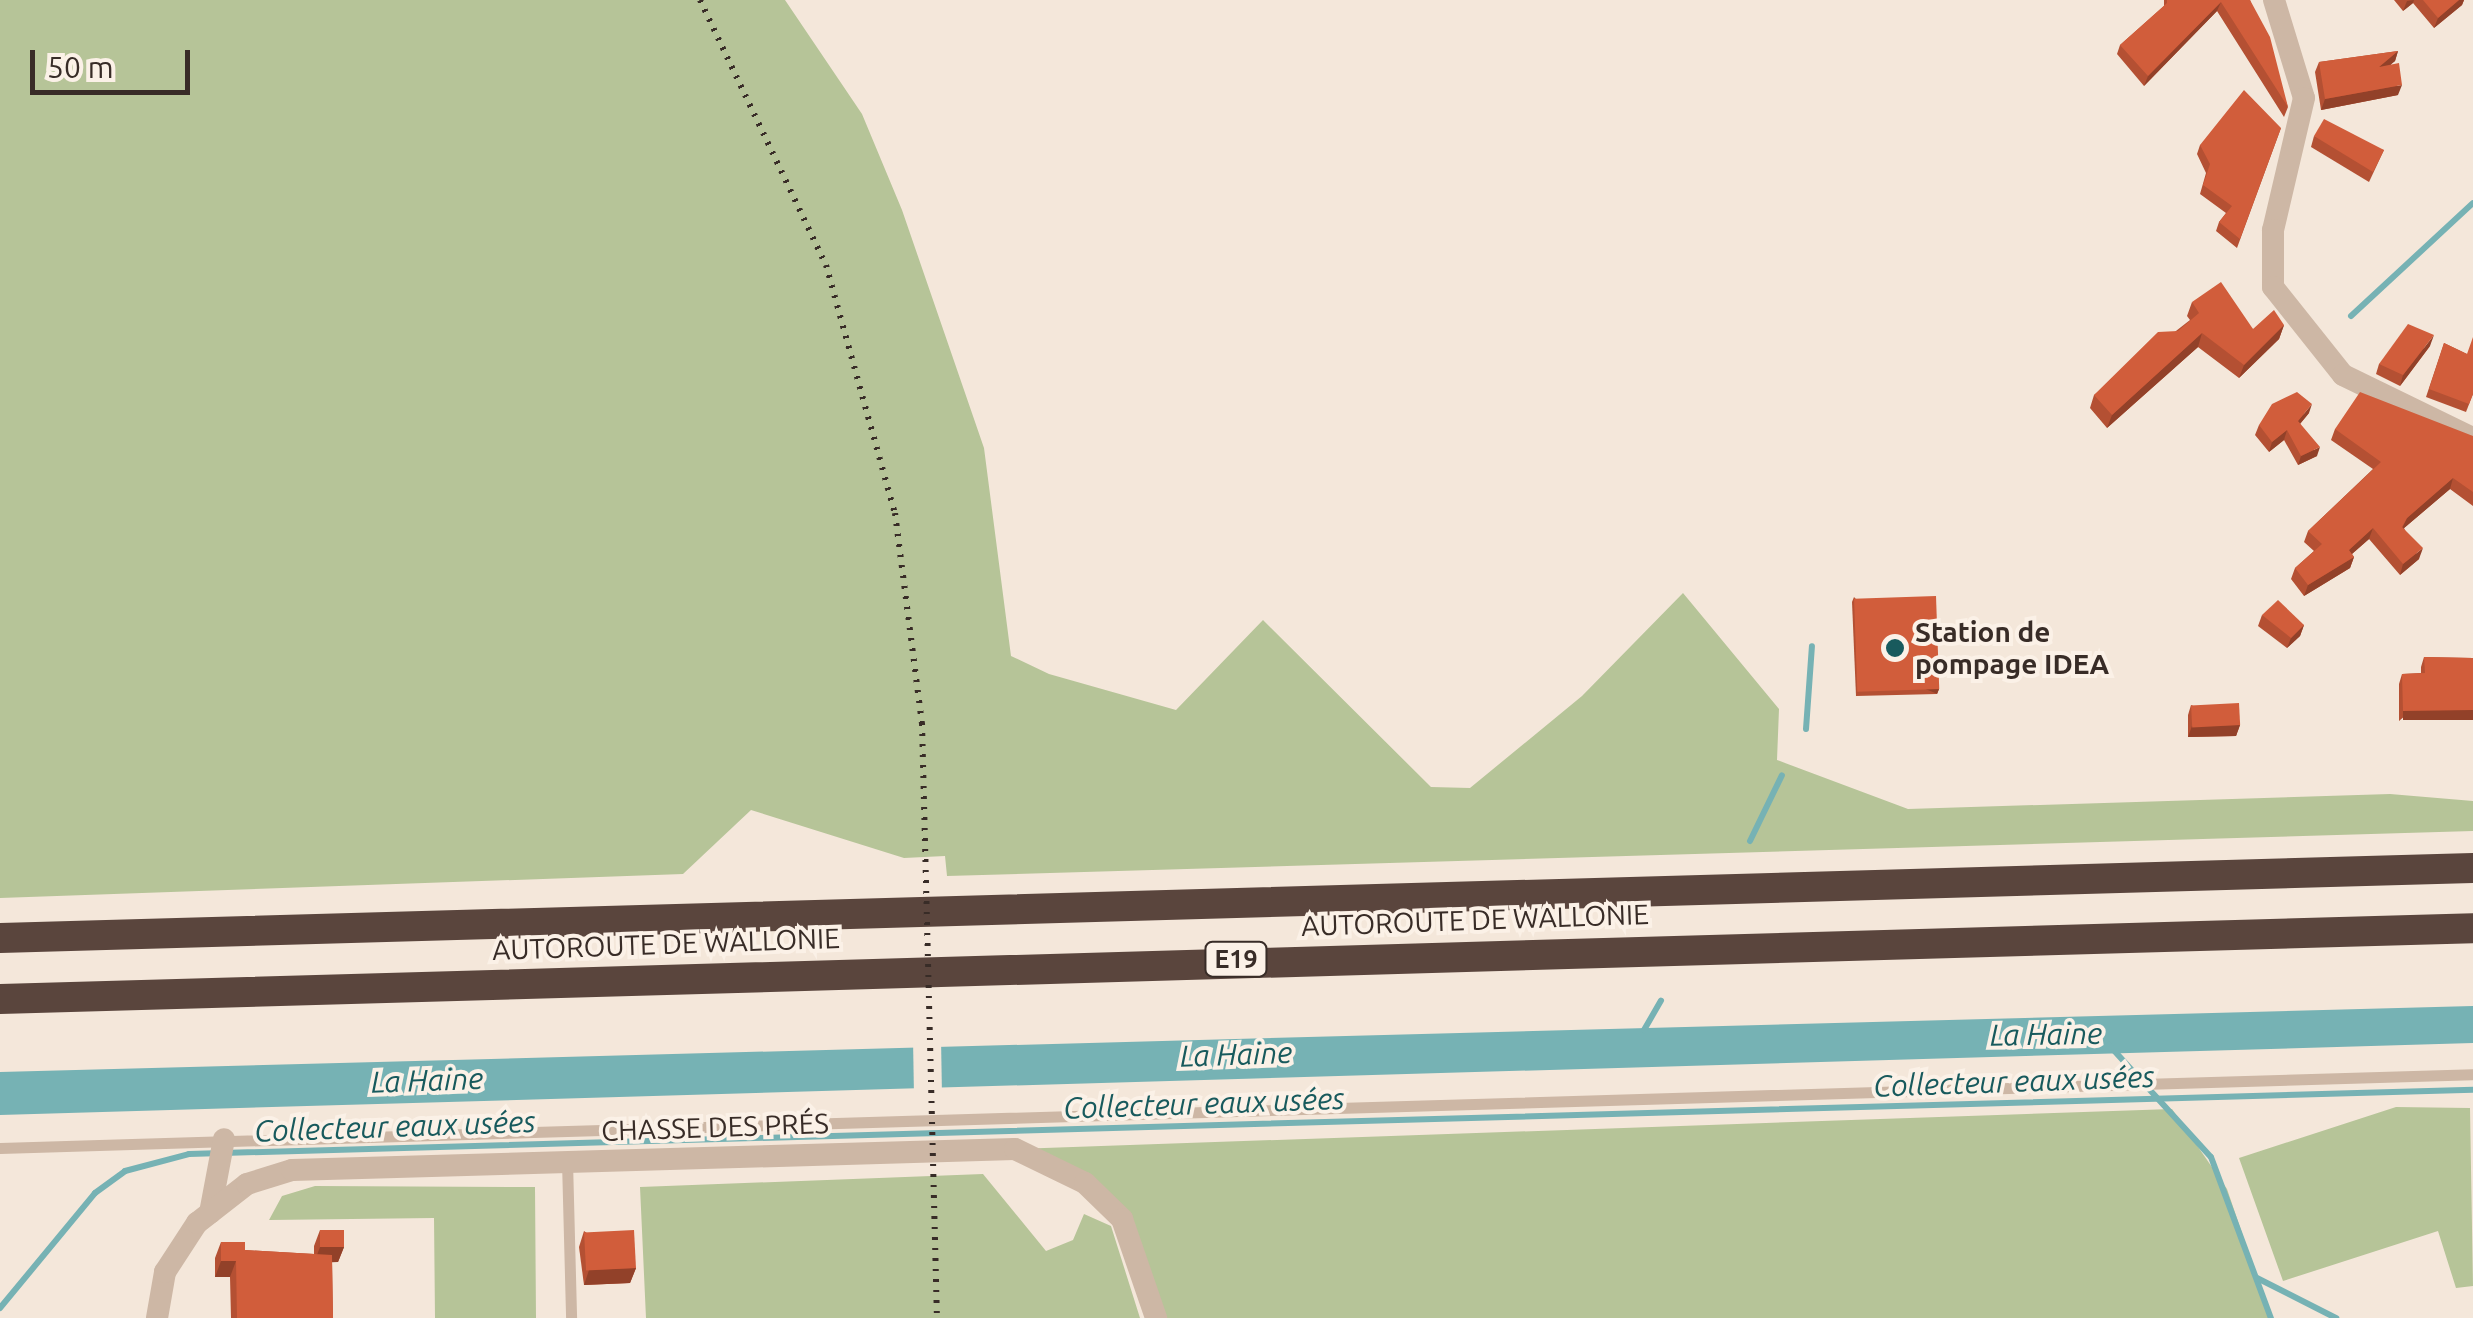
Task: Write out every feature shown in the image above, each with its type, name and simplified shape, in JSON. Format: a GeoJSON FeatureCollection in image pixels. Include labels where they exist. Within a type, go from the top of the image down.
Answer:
{"type":"FeatureCollection","features":[{"type":"Feature","properties":{"kind":"highway","name":"AUTOROUTE DE WALLONIE"},"geometry":{"type":"LineString","coordinates":[[0,938],[2473,868]]}},
{"type":"Feature","properties":{"kind":"highway","name":"AUTOROUTE DE WALLONIE"},"geometry":{"type":"LineString","coordinates":[[0,999],[2473,928]]}},
{"type":"Feature","properties":{"kind":"street"},"geometry":{"type":"LineString","coordinates":[[2274,0],[2304,98],[2273,230],[2274,287],[2343,375],[2473,438]]}},
{"type":"Feature","properties":{"kind":"street"},"geometry":{"type":"LineString","coordinates":[[157,1318],[165,1272],[203,1218],[224,1139]]}},
{"type":"Feature","properties":{"kind":"street","name":"CHASSE DES PRÉS"},"geometry":{"type":"LineString","coordinates":[[203,1218],[246,1184],[292,1170],[1015,1149],[1085,1183],[1122,1219],[1156,1318]]}},
{"type":"Feature","properties":{"kind":"lane"},"geometry":{"type":"LineString","coordinates":[[0,1148],[2473,1074]]}},
{"type":"Feature","properties":{"kind":"lane"},"geometry":{"type":"LineString","coordinates":[[567,1160],[570,1318]]}},
{"type":"Feature","properties":{"kind":"green space"},"geometry":{"type":"Polygon","coordinates":[[[0,0],[785,0],[862,114],[902,210],[984,448],[1011,656],[1049,674],[1176,710],[1263,620],[1431,787],[1470,788],[1582,696],[1683,593],[1779,709],[1777,760],[1908,809],[2390,794],[2473,801],[2473,831],[947,876],[945,856],[904,858],[751,810],[683,874],[0,898],[0,0]]]}},
{"type":"Feature","properties":{"kind":"green space"},"geometry":{"type":"Polygon","coordinates":[[[2396,1107],[2470,1108],[2473,1286],[2456,1288],[2438,1231],[2283,1281],[2239,1158],[2396,1107]]]}},
{"type":"Feature","properties":{"kind":"green space"},"geometry":{"type":"Polygon","coordinates":[[[2172,1109],[2227,1189],[2271,1318],[1156,1318],[1122,1219],[1015,1149],[2172,1109]]]}},
{"type":"Feature","properties":{"kind":"green space"},"geometry":{"type":"Polygon","coordinates":[[[983,1174],[1046,1251],[1073,1240],[1084,1214],[1111,1226],[1140,1318],[646,1318],[640,1187],[983,1174]]]}},
{"type":"Feature","properties":{"kind":"green space"},"geometry":{"type":"Polygon","coordinates":[[[315,1186],[535,1187],[536,1318],[435,1318],[434,1218],[269,1220],[282,1196],[315,1186]]]}},
{"type":"Feature","properties":{"kind":"water","name":"La Haine"},"geometry":{"type":"Polygon","coordinates":[[[2473,1006],[2473,1043],[0,1115],[0,1072],[2473,1006]]]}},
{"type":"Feature","properties":{"kind":"pier"},"geometry":{"type":"Polygon","coordinates":[[[913,1038],[941,1038],[942,1089],[914,1089],[913,1038]]]}},
{"type":"Feature","properties":{"kind":"building"},"geometry":{"type":"Polygon","coordinates":[[[2167,0],[2250,0],[2270,37],[2288,107],[2221,2],[2148,76],[2120,45],[2167,0]]]}},
{"type":"Feature","properties":{"kind":"building"},"geometry":{"type":"Polygon","coordinates":[[[2423,0],[2459,0],[2438,18],[2423,0]]]}},
{"type":"Feature","properties":{"kind":"building"},"geometry":{"type":"Polygon","coordinates":[[[2398,51],[2379,67],[2399,63],[2402,85],[2325,99],[2319,62],[2398,51]]]}},
{"type":"Feature","properties":{"kind":"building"},"geometry":{"type":"Polygon","coordinates":[[[2244,90],[2281,128],[2240,239],[2219,222],[2232,206],[2203,185],[2210,164],[2200,145],[2244,90]]]}},
{"type":"Feature","properties":{"kind":"building"},"geometry":{"type":"Polygon","coordinates":[[[2324,119],[2384,150],[2373,172],[2314,136],[2324,119]]]}},
{"type":"Feature","properties":{"kind":"building"},"geometry":{"type":"Polygon","coordinates":[[[2221,282],[2253,329],[2274,310],[2284,325],[2244,365],[2202,333],[2112,415],[2094,395],[2158,332],[2178,331],[2199,313],[2192,302],[2221,282]]]}},
{"type":"Feature","properties":{"kind":"building"},"geometry":{"type":"Polygon","coordinates":[[[2408,324],[2434,335],[2403,375],[2379,364],[2408,324]]]}},
{"type":"Feature","properties":{"kind":"building"},"geometry":{"type":"Polygon","coordinates":[[[2473,337],[2473,394],[2469,404],[2429,389],[2444,343],[2467,354],[2473,337]]]}},
{"type":"Feature","properties":{"kind":"building"},"geometry":{"type":"Polygon","coordinates":[[[2297,392],[2312,404],[2298,421],[2320,447],[2301,456],[2287,430],[2272,442],[2259,425],[2272,404],[2297,392]]]}},
{"type":"Feature","properties":{"kind":"building"},"geometry":{"type":"Polygon","coordinates":[[[2360,392],[2473,436],[2473,492],[2453,478],[2407,518],[2402,527],[2423,548],[2403,564],[2373,528],[2349,550],[2354,557],[2308,585],[2295,568],[2322,544],[2308,531],[2381,462],[2335,429],[2360,392]]]}},
{"type":"Feature","properties":{"kind":"building","name":"Station de pompage IDEA"},"geometry":{"type":"Polygon","coordinates":[[[1936,596],[1939,689],[1857,692],[1854,599],[1936,596]]]}},
{"type":"Feature","properties":{"kind":"building"},"geometry":{"type":"Polygon","coordinates":[[[2278,600],[2304,625],[2291,638],[2262,615],[2278,600]]]}},
{"type":"Feature","properties":{"kind":"building"},"geometry":{"type":"Polygon","coordinates":[[[2424,657],[2473,658],[2473,710],[2403,711],[2402,674],[2425,673],[2424,657]]]}},
{"type":"Feature","properties":{"kind":"building"},"geometry":{"type":"Polygon","coordinates":[[[2239,703],[2240,725],[2192,727],[2191,706],[2239,703]]]}},
{"type":"Feature","properties":{"kind":"building"},"geometry":{"type":"Polygon","coordinates":[[[320,1230],[344,1230],[344,1247],[320,1247],[320,1230]]]}},
{"type":"Feature","properties":{"kind":"building"},"geometry":{"type":"Polygon","coordinates":[[[634,1230],[636,1268],[586,1271],[584,1233],[634,1230]]]}},
{"type":"Feature","properties":{"kind":"building"},"geometry":{"type":"Polygon","coordinates":[[[221,1242],[245,1242],[245,1250],[332,1255],[333,1318],[237,1318],[236,1261],[221,1261],[221,1242]]]}},
{"type":"Feature","properties":{"kind":"waterway"},"geometry":{"type":"LineString","coordinates":[[2351,316],[2473,203]]}},
{"type":"Feature","properties":{"kind":"waterway"},"geometry":{"type":"LineString","coordinates":[[1806,729],[1812,646]]}},
{"type":"Feature","properties":{"kind":"waterway"},"geometry":{"type":"LineString","coordinates":[[1750,841],[1782,775]]}},
{"type":"Feature","properties":{"kind":"waterway"},"geometry":{"type":"LineString","coordinates":[[1644,1030],[1661,1001]]}},
{"type":"Feature","properties":{"kind":"waterway","name":"La Haine"},"geometry":{"type":"LineString","coordinates":[[2109,1045],[2211,1157],[2271,1318]]}},
{"type":"Feature","properties":{"kind":"waterway","name":"Collecteur eaux usées"},"geometry":{"type":"LineString","coordinates":[[0,1308],[95,1193],[125,1171],[189,1154],[2473,1090]]}},
{"type":"Feature","properties":{"kind":"waterway"},"geometry":{"type":"LineString","coordinates":[[2257,1278],[2336,1318]]}},
{"type":"Feature","properties":{"kind":"railway"},"geometry":{"type":"LineString","coordinates":[[700,0],[826,265],[895,513],[922,723],[937,1318]]}},
{"type":"Feature","properties":{"kind":"place","name":"Station de pompage IDEA"},"geometry":{"type":"Point","coordinates":[1895,648]}}]}
